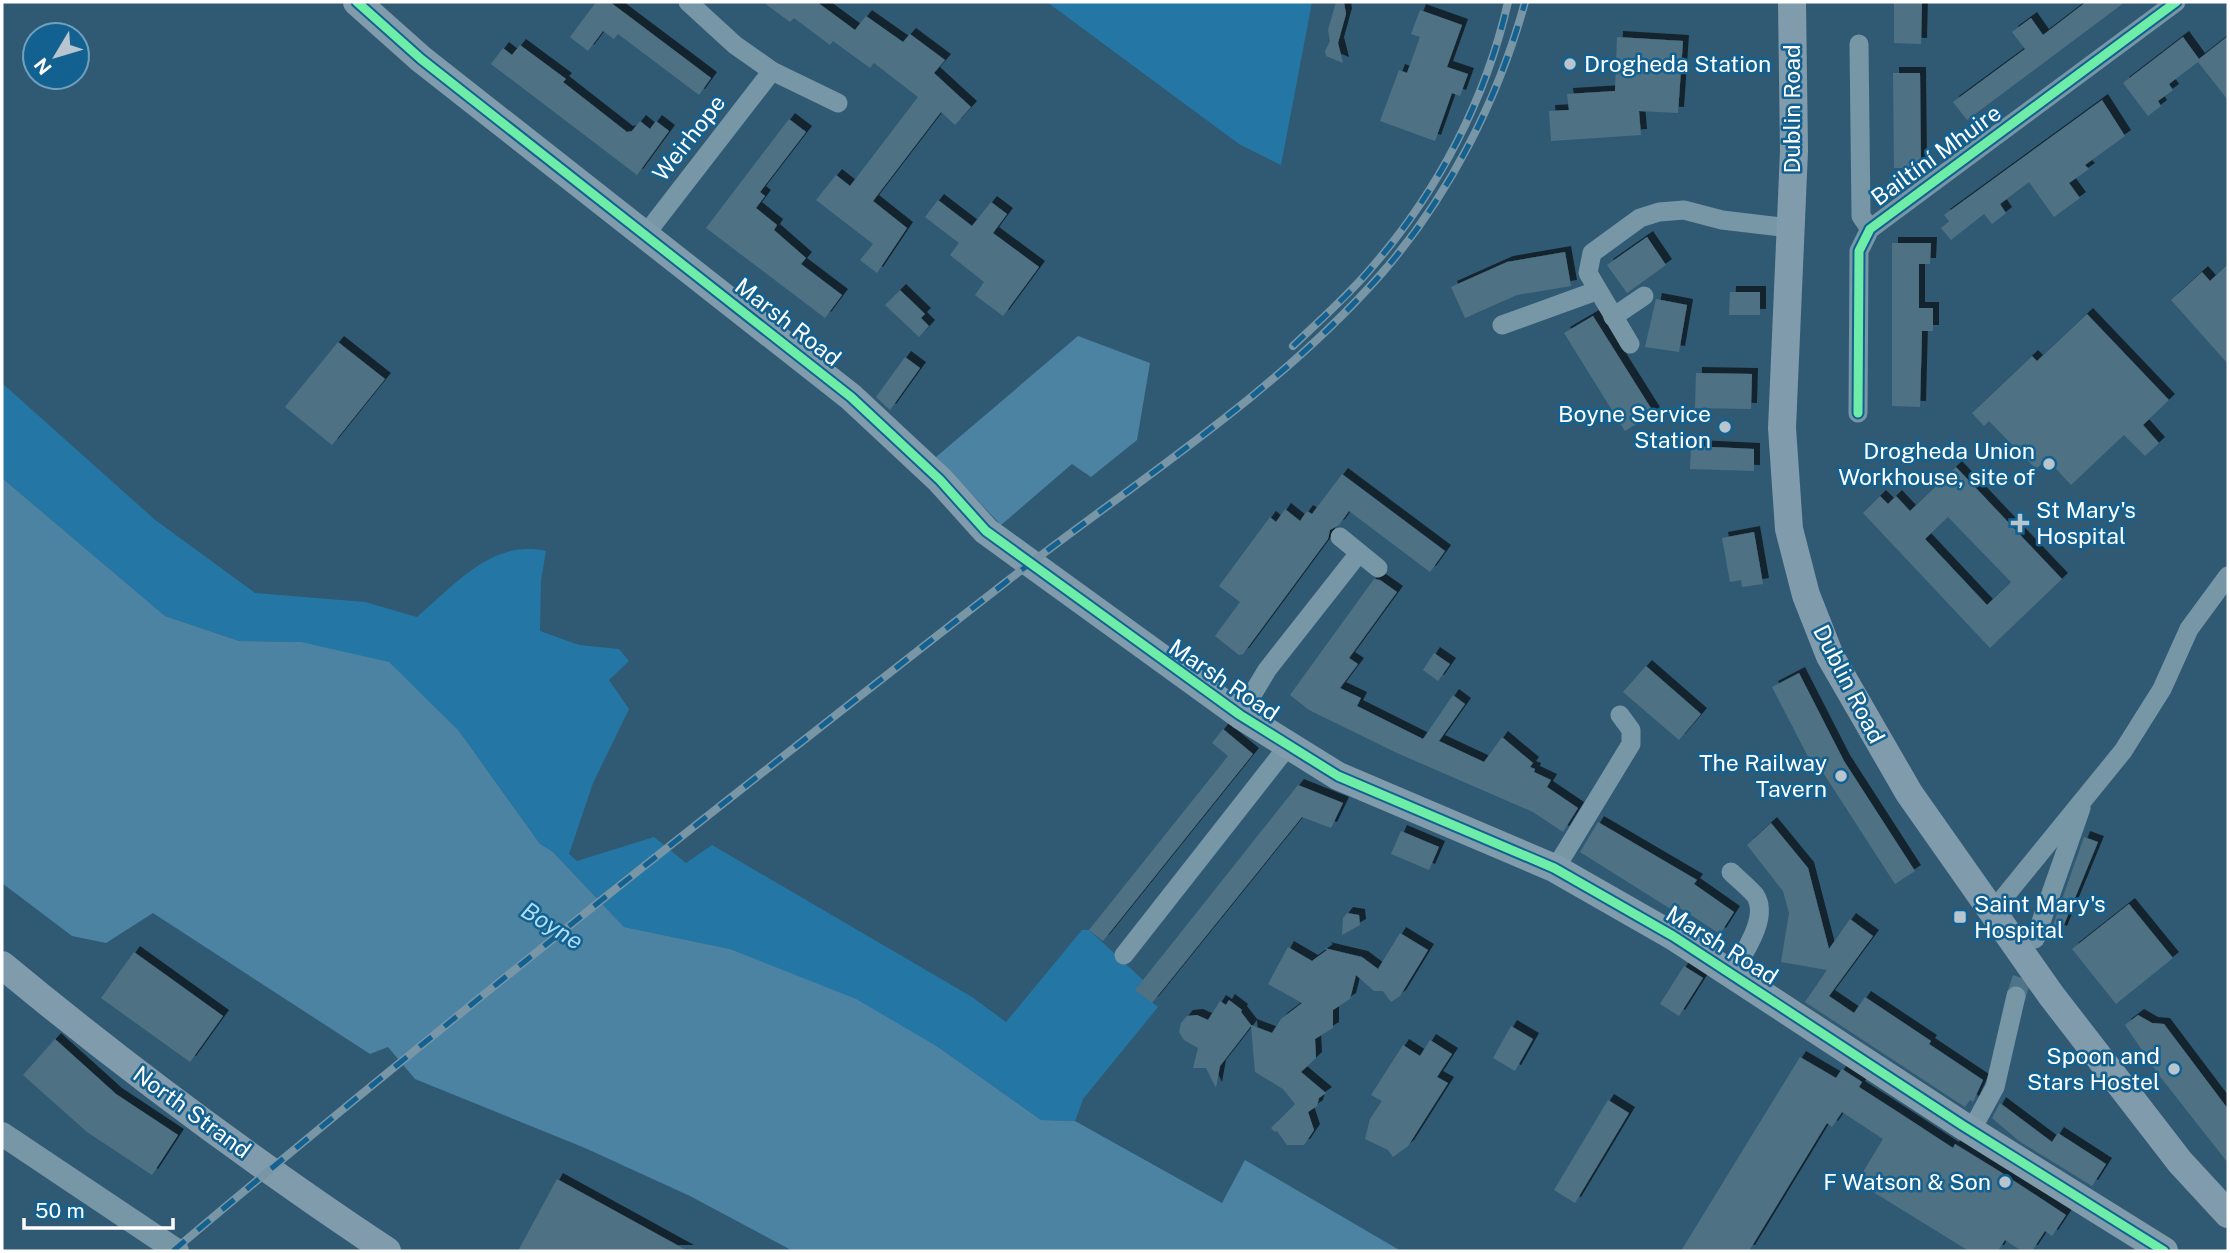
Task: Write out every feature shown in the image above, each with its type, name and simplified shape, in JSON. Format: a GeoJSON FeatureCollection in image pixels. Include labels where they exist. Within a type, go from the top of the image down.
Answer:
{"type":"FeatureCollection","features":[{"type":"Feature","properties":{"kind":"main road","name":"Marsh Road"},"geometry":{"type":"LineString","coordinates":[[357,2],[421,59],[851,397],[940,480],[986,531],[1240,715],[1338,776],[1555,869],[1733,972],[1971,1131],[2164,1251]]}},
{"type":"Feature","properties":{"kind":"main road","name":"Dublin Road"},"geometry":{"type":"LineString","coordinates":[[1792,2],[1794,151],[1782,428],[1789,529],[1806,595],[1830,656],[1878,743],[1992,912],[2180,1162],[2228,1214]]}},
{"type":"Feature","properties":{"kind":"main road","name":"North Strand"},"geometry":{"type":"LineString","coordinates":[[2,965],[76,1027],[304,1196],[387,1251]]}},
{"type":"Feature","properties":{"kind":"street"},"geometry":{"type":"LineString","coordinates":[[688,2],[735,45],[772,71],[838,103]]}},
{"type":"Feature","properties":{"kind":"street","name":"Bailtíní Mhuire"},"geometry":{"type":"LineString","coordinates":[[1858,413],[1859,251],[1870,229],[2176,2]]}},
{"type":"Feature","properties":{"kind":"street","name":"Bailtíní Mhuire"},"geometry":{"type":"LineString","coordinates":[[1859,44],[1861,216],[1870,229]]}},
{"type":"Feature","properties":{"kind":"street","name":"Weirhope"},"geometry":{"type":"LineString","coordinates":[[645,235],[772,71]]}},
{"type":"Feature","properties":{"kind":"street"},"geometry":{"type":"LineString","coordinates":[[1630,344],[1596,291],[1588,273],[1592,253],[1640,218],[1659,212],[1684,210],[1722,220],[1790,228]]}},
{"type":"Feature","properties":{"kind":"street"},"geometry":{"type":"LineString","coordinates":[[1502,325],[1596,291]]}},
{"type":"Feature","properties":{"kind":"street"},"geometry":{"type":"LineString","coordinates":[[1613,317],[1644,296]]}},
{"type":"Feature","properties":{"kind":"street"},"geometry":{"type":"LineString","coordinates":[[1340,537],[1377,568]]}},
{"type":"Feature","properties":{"kind":"street"},"geometry":{"type":"LineString","coordinates":[[1240,715],[1267,670],[1359,553]]}},
{"type":"Feature","properties":{"kind":"street"},"geometry":{"type":"LineString","coordinates":[[1992,912],[2123,751],[2162,689],[2189,629],[2228,576]]}},
{"type":"Feature","properties":{"kind":"street"},"geometry":{"type":"LineString","coordinates":[[1555,869],[1631,744],[1631,730],[1620,715]]}},
{"type":"Feature","properties":{"kind":"street"},"geometry":{"type":"LineString","coordinates":[[1124,955],[1288,746]]}},
{"type":"Feature","properties":{"kind":"street"},"geometry":{"type":"LineString","coordinates":[[2035,939],[2085,796]]}},
{"type":"Feature","properties":{"kind":"street"},"geometry":{"type":"LineString","coordinates":[[1731,872],[1756,897],[1759,912],[1751,941],[1733,972]]}},
{"type":"Feature","properties":{"kind":"street"},"geometry":{"type":"LineString","coordinates":[[1971,1131],[1995,1087],[2016,996]]}},
{"type":"Feature","properties":{"kind":"street"},"geometry":{"type":"LineString","coordinates":[[2,1134],[177,1251]]}},
{"type":"Feature","properties":{"kind":"shaded area"},"geometry":{"type":"Polygon","coordinates":[[[1047,2],[1312,2],[1281,165],[1239,144],[1047,2]]]}},
{"type":"Feature","properties":{"kind":"shaded area"},"geometry":{"type":"Polygon","coordinates":[[[2,383],[154,519],[255,593],[365,602],[417,617],[460,579],[491,558],[527,549],[546,551],[541,580],[540,631],[579,645],[619,649],[629,661],[609,680],[629,709],[593,783],[569,854],[577,861],[654,837],[686,863],[712,845],[972,997],[1006,1022],[1082,930],[1089,930],[1143,980],[1136,990],[1158,1007],[1083,1099],[1075,1121],[1041,1120],[938,1047],[730,949],[624,927],[552,851],[540,844],[459,731],[301,642],[239,641],[165,616],[2,478],[2,383]]]}},
{"type":"Feature","properties":{"kind":"water"},"geometry":{"type":"Polygon","coordinates":[[[1078,336],[1150,363],[1137,440],[1091,477],[1072,464],[1001,525],[936,457],[1078,336]]]}},
{"type":"Feature","properties":{"kind":"water","name":"Boyne"},"geometry":{"type":"Polygon","coordinates":[[[2,478],[165,616],[239,641],[301,642],[389,662],[459,731],[540,844],[552,851],[624,927],[730,949],[856,999],[938,1047],[1041,1120],[1075,1121],[1222,1203],[1245,1160],[1401,1251],[793,1251],[690,1196],[585,1148],[415,1079],[388,1047],[370,1054],[153,913],[106,943],[72,936],[2,883],[2,478]]]}},
{"type":"Feature","properties":{"kind":"building"},"geometry":{"type":"Polygon","coordinates":[[[596,2],[610,2],[711,78],[699,95],[618,34],[614,39],[603,31],[588,51],[570,37],[596,2]]]}},
{"type":"Feature","properties":{"kind":"building"},"geometry":{"type":"Polygon","coordinates":[[[763,2],[817,2],[855,30],[866,16],[903,42],[910,34],[945,60],[934,73],[971,107],[955,125],[941,112],[873,201],[907,228],[877,273],[860,260],[873,244],[816,200],[836,175],[850,186],[918,97],[874,63],[870,68],[833,41],[830,45],[794,18],[790,22],[763,2]]]}},
{"type":"Feature","properties":{"kind":"building"},"geometry":{"type":"Polygon","coordinates":[[[1336,2],[1344,2],[1346,14],[1338,43],[1343,63],[1326,56],[1325,51],[1330,41],[1328,30],[1336,2]]]}},
{"type":"Feature","properties":{"kind":"building"},"geometry":{"type":"Polygon","coordinates":[[[1894,2],[1922,2],[1921,44],[1894,43],[1894,2]]]}},
{"type":"Feature","properties":{"kind":"building"},"geometry":{"type":"Polygon","coordinates":[[[2086,2],[2125,2],[1967,120],[1953,102],[2025,49],[2012,32],[2031,18],[2043,35],[2086,2]]]}},
{"type":"Feature","properties":{"kind":"building"},"geometry":{"type":"Polygon","coordinates":[[[1420,10],[1462,25],[1447,67],[1468,74],[1460,96],[1452,93],[1435,141],[1380,121],[1399,70],[1407,73],[1420,37],[1411,34],[1420,10]]]}},
{"type":"Feature","properties":{"kind":"building"},"geometry":{"type":"Polygon","coordinates":[[[2228,36],[2228,100],[2198,62],[2169,84],[2173,90],[2158,101],[2161,106],[2148,116],[2123,83],[2183,37],[2199,59],[2228,36]]]}},
{"type":"Feature","properties":{"kind":"building"},"geometry":{"type":"Polygon","coordinates":[[[1617,37],[1683,41],[1678,113],[1639,111],[1641,135],[1551,141],[1549,111],[1569,110],[1567,94],[1615,91],[1617,37]]]}},
{"type":"Feature","properties":{"kind":"building"},"geometry":{"type":"Polygon","coordinates":[[[520,45],[566,79],[563,82],[627,132],[632,131],[640,121],[650,129],[656,121],[669,131],[637,175],[491,64],[503,48],[512,55],[520,45]]]}},
{"type":"Feature","properties":{"kind":"building"},"geometry":{"type":"Polygon","coordinates":[[[1893,73],[1920,73],[1921,168],[1894,168],[1893,73]]]}},
{"type":"Feature","properties":{"kind":"building"},"geometry":{"type":"Polygon","coordinates":[[[2102,100],[2125,136],[2085,165],[2089,169],[2069,183],[2080,198],[2054,217],[2029,182],[2000,204],[2006,213],[1992,224],[1984,214],[1951,240],[1941,228],[1949,221],[1944,215],[2102,100]]]}},
{"type":"Feature","properties":{"kind":"building"},"geometry":{"type":"Polygon","coordinates":[[[789,119],[806,132],[760,192],[765,196],[756,208],[777,225],[774,230],[806,258],[801,264],[842,295],[825,318],[706,228],[789,119]]]}},
{"type":"Feature","properties":{"kind":"building"},"geometry":{"type":"Polygon","coordinates":[[[938,200],[972,226],[991,202],[1007,214],[993,233],[1039,267],[1003,316],[975,295],[984,282],[950,255],[959,243],[925,217],[938,200]]]}},
{"type":"Feature","properties":{"kind":"building"},"geometry":{"type":"Polygon","coordinates":[[[1647,237],[1666,265],[1627,293],[1607,265],[1647,237]]]}},
{"type":"Feature","properties":{"kind":"building"},"geometry":{"type":"Polygon","coordinates":[[[1892,243],[1931,243],[1930,264],[1919,264],[1919,308],[1933,308],[1933,331],[1922,331],[1920,407],[1892,406],[1892,243]]]}},
{"type":"Feature","properties":{"kind":"building"},"geometry":{"type":"Polygon","coordinates":[[[1565,252],[1571,286],[1517,295],[1465,318],[1451,287],[1507,262],[1565,252]]]}},
{"type":"Feature","properties":{"kind":"building"},"geometry":{"type":"Polygon","coordinates":[[[2228,264],[2228,364],[2171,300],[2202,272],[2210,281],[2228,264]]]}},
{"type":"Feature","properties":{"kind":"building"},"geometry":{"type":"Polygon","coordinates":[[[900,290],[925,314],[921,318],[929,326],[919,337],[885,305],[900,290]]]}},
{"type":"Feature","properties":{"kind":"building"},"geometry":{"type":"Polygon","coordinates":[[[1730,292],[1760,292],[1760,315],[1729,315],[1730,292]]]}},
{"type":"Feature","properties":{"kind":"building"},"geometry":{"type":"Polygon","coordinates":[[[1656,299],[1687,305],[1679,352],[1645,347],[1656,299]]]}},
{"type":"Feature","properties":{"kind":"building"},"geometry":{"type":"Polygon","coordinates":[[[2087,314],[2169,400],[2143,425],[2159,443],[2145,456],[2124,435],[2071,485],[2047,459],[2036,469],[1989,421],[1984,426],[1972,413],[2032,356],[2037,361],[2087,314]]]}},
{"type":"Feature","properties":{"kind":"building"},"geometry":{"type":"Polygon","coordinates":[[[1593,316],[1654,413],[1625,431],[1564,333],[1593,316]]]}},
{"type":"Feature","properties":{"kind":"building"},"geometry":{"type":"Polygon","coordinates":[[[338,342],[385,379],[332,445],[285,407],[338,342]]]}},
{"type":"Feature","properties":{"kind":"building"},"geometry":{"type":"Polygon","coordinates":[[[905,357],[920,368],[890,410],[876,397],[905,357]]]}},
{"type":"Feature","properties":{"kind":"building"},"geometry":{"type":"Polygon","coordinates":[[[1696,373],[1752,374],[1751,409],[1695,408],[1696,373]]]}},
{"type":"Feature","properties":{"kind":"building"},"geometry":{"type":"Polygon","coordinates":[[[1691,446],[1754,449],[1754,471],[1690,469],[1691,446]]]}},
{"type":"Feature","properties":{"kind":"building"},"geometry":{"type":"Polygon","coordinates":[[[1956,467],[2062,579],[1990,648],[1863,513],[1880,496],[1888,504],[1896,496],[1910,511],[1956,467]],[[1948,517],[1925,539],[1987,605],[2011,582],[1948,517]]]}},
{"type":"Feature","properties":{"kind":"building"},"geometry":{"type":"Polygon","coordinates":[[[1342,474],[1445,551],[1430,572],[1349,511],[1339,525],[1330,530],[1328,539],[1243,654],[1239,655],[1215,636],[1240,602],[1219,586],[1270,517],[1276,522],[1285,509],[1300,521],[1307,511],[1312,514],[1342,474]]]}},
{"type":"Feature","properties":{"kind":"building"},"geometry":{"type":"Polygon","coordinates":[[[1754,532],[1763,584],[1742,587],[1741,580],[1730,582],[1722,538],[1754,532]]]}},
{"type":"Feature","properties":{"kind":"building"},"geometry":{"type":"Polygon","coordinates":[[[1374,579],[1397,592],[1349,658],[1358,664],[1340,688],[1361,698],[1357,706],[1423,739],[1453,695],[1465,704],[1439,741],[1484,762],[1502,737],[1533,763],[1530,767],[1535,769],[1534,772],[1551,780],[1547,787],[1578,808],[1563,832],[1533,812],[1397,753],[1309,710],[1290,695],[1374,579]]]}},
{"type":"Feature","properties":{"kind":"building"},"geometry":{"type":"Polygon","coordinates":[[[1434,653],[1450,664],[1438,681],[1423,670],[1434,653]]]}},
{"type":"Feature","properties":{"kind":"building"},"geometry":{"type":"Polygon","coordinates":[[[1646,666],[1701,714],[1679,740],[1623,692],[1646,666]]]}},
{"type":"Feature","properties":{"kind":"building"},"geometry":{"type":"Polygon","coordinates":[[[1799,673],[1844,761],[1915,871],[1895,884],[1822,771],[1817,774],[1772,687],[1799,673]]]}},
{"type":"Feature","properties":{"kind":"building"},"geometry":{"type":"Polygon","coordinates":[[[1223,729],[1253,754],[1103,941],[1089,930],[1228,756],[1212,743],[1223,729]]]}},
{"type":"Feature","properties":{"kind":"building"},"geometry":{"type":"Polygon","coordinates":[[[1298,785],[1343,803],[1331,828],[1302,817],[1152,1003],[1135,990],[1298,785]]]}},
{"type":"Feature","properties":{"kind":"building"},"geometry":{"type":"Polygon","coordinates":[[[1598,822],[1697,880],[1694,884],[1734,912],[1720,934],[1680,908],[1677,913],[1580,852],[1598,822]]]}},
{"type":"Feature","properties":{"kind":"building"},"geometry":{"type":"Polygon","coordinates":[[[1771,823],[1808,868],[1829,949],[1850,919],[1873,936],[1829,996],[1854,1013],[1865,997],[1931,1041],[1929,1044],[1983,1080],[1973,1102],[1970,1100],[1965,1107],[1805,1002],[1827,970],[1781,962],[1789,913],[1783,891],[1747,845],[1771,823]]]}},
{"type":"Feature","properties":{"kind":"building"},"geometry":{"type":"Polygon","coordinates":[[[1401,831],[1439,847],[1429,870],[1391,854],[1401,831]]]}},
{"type":"Feature","properties":{"kind":"building"},"geometry":{"type":"Polygon","coordinates":[[[2084,837],[2098,842],[2061,932],[2052,928],[2084,837]]]}},
{"type":"Feature","properties":{"kind":"building"},"geometry":{"type":"Polygon","coordinates":[[[2129,904],[2173,958],[2116,1004],[2072,949],[2129,904]]]}},
{"type":"Feature","properties":{"kind":"building"},"geometry":{"type":"Polygon","coordinates":[[[1347,913],[1359,915],[1360,925],[1342,935],[1343,918],[1347,913]]]}},
{"type":"Feature","properties":{"kind":"building"},"geometry":{"type":"Polygon","coordinates":[[[1400,933],[1428,950],[1400,996],[1391,1002],[1383,991],[1374,991],[1356,975],[1350,999],[1333,1010],[1333,1028],[1315,1039],[1316,1058],[1301,1072],[1326,1093],[1319,1098],[1317,1106],[1308,1112],[1314,1130],[1304,1145],[1287,1145],[1277,1131],[1271,1128],[1295,1104],[1283,1089],[1255,1072],[1251,1026],[1220,1066],[1216,1088],[1206,1068],[1193,1068],[1198,1048],[1184,1040],[1179,1032],[1181,1023],[1187,1016],[1197,1015],[1208,1020],[1220,1001],[1226,1005],[1229,1000],[1242,1010],[1251,1025],[1272,1033],[1281,1019],[1302,1003],[1268,984],[1288,947],[1312,961],[1327,950],[1324,948],[1362,957],[1378,969],[1400,933]]]}},
{"type":"Feature","properties":{"kind":"building"},"geometry":{"type":"Polygon","coordinates":[[[134,952],[223,1016],[190,1062],[101,998],[134,952]]]}},
{"type":"Feature","properties":{"kind":"building"},"geometry":{"type":"Polygon","coordinates":[[[1684,966],[1703,978],[1679,1016],[1660,1004],[1684,966]]]}},
{"type":"Feature","properties":{"kind":"building"},"geometry":{"type":"Polygon","coordinates":[[[2138,1015],[2152,1023],[2164,1024],[2228,1109],[2228,1163],[2158,1074],[2125,1025],[2138,1015]]]}},
{"type":"Feature","properties":{"kind":"building"},"geometry":{"type":"Polygon","coordinates":[[[1511,1026],[1533,1039],[1515,1071],[1493,1058],[1511,1026]]]}},
{"type":"Feature","properties":{"kind":"building"},"geometry":{"type":"Polygon","coordinates":[[[55,1039],[116,1094],[178,1135],[152,1175],[87,1132],[23,1075],[55,1039]]]}},
{"type":"Feature","properties":{"kind":"building"},"geometry":{"type":"Polygon","coordinates":[[[1430,1040],[1452,1054],[1437,1077],[1448,1083],[1408,1146],[1393,1157],[1388,1150],[1365,1139],[1370,1119],[1382,1101],[1371,1095],[1403,1045],[1420,1056],[1430,1040]]]}},
{"type":"Feature","properties":{"kind":"building"},"geometry":{"type":"Polygon","coordinates":[[[1800,1057],[1836,1078],[1842,1069],[1862,1082],[1859,1087],[1953,1148],[1955,1144],[2066,1215],[2052,1236],[2045,1231],[2032,1251],[2022,1251],[2005,1240],[1998,1251],[1969,1251],[1857,1182],[1883,1139],[1842,1112],[1832,1127],[1827,1123],[1749,1251],[1681,1251],[1800,1057]]]}},
{"type":"Feature","properties":{"kind":"building"},"geometry":{"type":"Polygon","coordinates":[[[1608,1100],[1629,1113],[1575,1203],[1554,1190],[1608,1100]]]}},
{"type":"Feature","properties":{"kind":"building"},"geometry":{"type":"Polygon","coordinates":[[[2000,1103],[2052,1142],[2058,1133],[2106,1164],[2092,1186],[2019,1141],[1992,1118],[2000,1103]]]}},
{"type":"Feature","properties":{"kind":"building"},"geometry":{"type":"Polygon","coordinates":[[[557,1179],[688,1251],[518,1251],[557,1179]]]}},
{"type":"Feature","properties":{"kind":"tunnel"},"geometry":{"type":"LineString","coordinates":[[2016,996],[2030,954]]}},
{"type":"Feature","properties":{"kind":"railway"},"geometry":{"type":"LineString","coordinates":[[1293,346],[1373,266],[1418,207],[1457,142],[1473,108],[1499,38],[1508,2]]}},
{"type":"Feature","properties":{"kind":"railway"},"geometry":{"type":"LineString","coordinates":[[173,1251],[378,1080],[691,829],[1054,545],[1202,436],[1296,359],[1382,273],[1429,212],[1486,111],[1514,39],[1525,2]]}},
{"type":"Feature","properties":{"kind":"cycle path"},"geometry":{"type":"LineString","coordinates":[[357,2],[421,59],[851,397],[940,480],[986,531],[1240,715],[1338,776],[1554,868],[1673,936],[1962,1125],[2164,1251]]}},
{"type":"Feature","properties":{"kind":"cycle path"},"geometry":{"type":"LineString","coordinates":[[1858,413],[1859,251],[1870,229],[2176,2]]}},
{"type":"Feature","properties":{"kind":"place","name":"Drogheda Station"},"geometry":{"type":"Point","coordinates":[1570,64]}},
{"type":"Feature","properties":{"kind":"place","name":"Boyne Service Station"},"geometry":{"type":"Point","coordinates":[1725,427]}},
{"type":"Feature","properties":{"kind":"place","name":"Drogheda Union Workhouse, site of"},"geometry":{"type":"Point","coordinates":[2049,464]}},
{"type":"Feature","properties":{"kind":"place","name":"St Mary's Hospital"},"geometry":{"type":"Point","coordinates":[2020,523]}},
{"type":"Feature","properties":{"kind":"place","name":"The Railway Tavern"},"geometry":{"type":"Point","coordinates":[1841,776]}},
{"type":"Feature","properties":{"kind":"place","name":"Saint Mary's Hospital"},"geometry":{"type":"Point","coordinates":[1960,917]}},
{"type":"Feature","properties":{"kind":"place","name":"Spoon and Stars Hostel"},"geometry":{"type":"Point","coordinates":[2174,1069]}},
{"type":"Feature","properties":{"kind":"place","name":"F Watson & Son"},"geometry":{"type":"Point","coordinates":[2005,1182]}}]}
